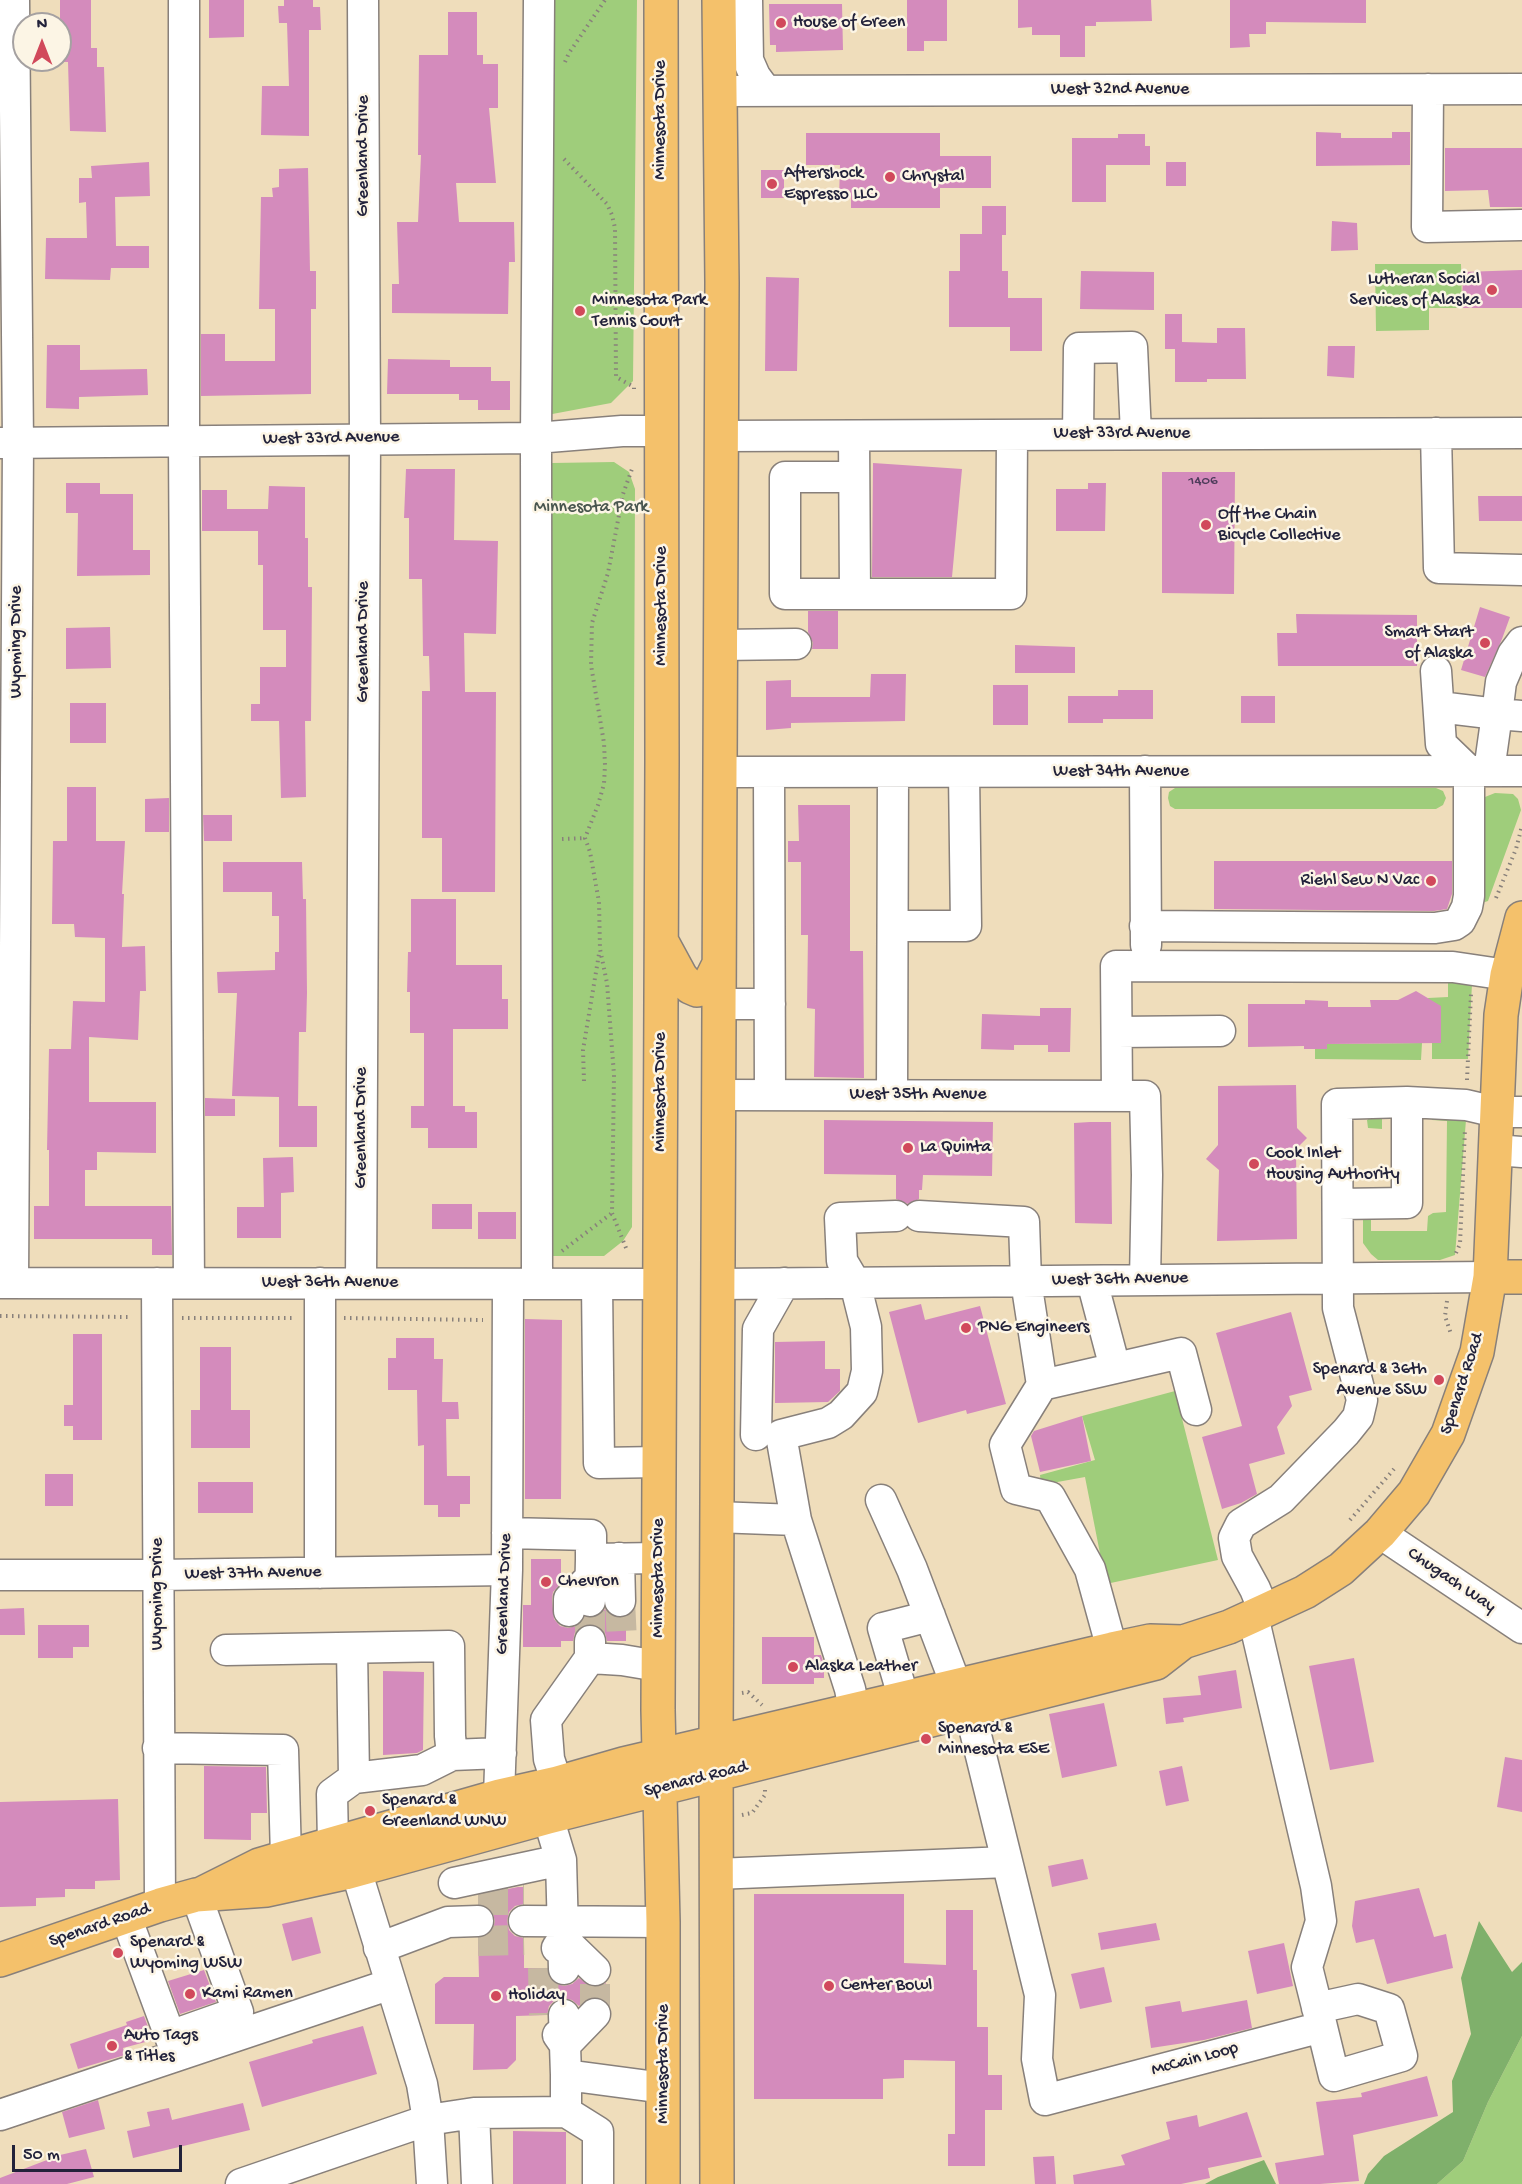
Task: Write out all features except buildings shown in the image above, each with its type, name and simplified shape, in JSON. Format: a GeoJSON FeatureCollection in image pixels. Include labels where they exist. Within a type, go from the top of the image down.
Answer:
{"type":"FeatureCollection","features":[{"type":"Feature","properties":{"kind":"main road","name":"Minnesota Drive"},"geometry":{"type":"LineString","coordinates":[[661,0],[662,942],[658,1756],[663,1922],[663,2184]]}},
{"type":"Feature","properties":{"kind":"main road"},"geometry":{"type":"LineString","coordinates":[[717,2184],[716,1517],[721,436],[719,0]]}},
{"type":"Feature","properties":{"kind":"main road","name":"Spenard Road"},"geometry":{"type":"LineString","coordinates":[[199,1894],[267,1890],[356,1870],[548,1817],[716,1775],[1112,1649],[1150,1641],[1183,1642],[1229,1627],[1305,1592],[1341,1569],[1380,1533],[1414,1493],[1448,1434],[1477,1352],[1508,1151],[1509,1112],[1501,1015],[1507,975],[1522,918]]}},
{"type":"Feature","properties":{"kind":"main road"},"geometry":{"type":"LineString","coordinates":[[662,942],[681,977],[690,987],[697,990],[708,986],[719,964]]}},
{"type":"Feature","properties":{"kind":"main road","name":"West 36th Avenue"},"geometry":{"type":"LineString","coordinates":[[1490,1277],[1522,1277]]}},
{"type":"Feature","properties":{"kind":"main road","name":"Spenard Road"},"geometry":{"type":"LineString","coordinates":[[0,1960],[160,1905],[199,1894],[259,1865],[500,1796],[903,1696],[963,1698],[1156,1663],[1183,1642]]}},
{"type":"Feature","properties":{"kind":"street","name":"Wyoming Drive"},"geometry":{"type":"LineString","coordinates":[[6,1283],[9,443],[14,0]]}},
{"type":"Feature","properties":{"kind":"street"},"geometry":{"type":"LineString","coordinates":[[184,0],[189,1283]]}},
{"type":"Feature","properties":{"kind":"street","name":"Greenland Drive"},"geometry":{"type":"LineString","coordinates":[[361,1283],[365,439],[363,0]]}},
{"type":"Feature","properties":{"kind":"street","name":"Greenland Drive"},"geometry":{"type":"LineString","coordinates":[[500,1796],[507,1570],[508,1320],[527,1279],[539,0]]}},
{"type":"Feature","properties":{"kind":"street"},"geometry":{"type":"LineString","coordinates":[[747,0],[748,60],[755,76],[766,91]]}},
{"type":"Feature","properties":{"kind":"street"},"geometry":{"type":"LineString","coordinates":[[1428,89],[1427,227],[1522,225]]}},
{"type":"Feature","properties":{"kind":"street","name":"West 32nd Avenue"},"geometry":{"type":"LineString","coordinates":[[719,91],[1522,89]]}},
{"type":"Feature","properties":{"kind":"street"},"geometry":{"type":"LineString","coordinates":[[1078,434],[1079,348],[1131,347],[1136,434]]}},
{"type":"Feature","properties":{"kind":"street","name":"West 33rd Avenue"},"geometry":{"type":"LineString","coordinates":[[9,443],[536,438],[622,431],[661,431]]}},
{"type":"Feature","properties":{"kind":"street"},"geometry":{"type":"LineString","coordinates":[[1436,433],[1439,568],[1522,570]]}},
{"type":"Feature","properties":{"kind":"street","name":"West 33rd Avenue"},"geometry":{"type":"LineString","coordinates":[[721,436],[1522,433]]}},
{"type":"Feature","properties":{"kind":"street"},"geometry":{"type":"LineString","coordinates":[[854,477],[785,477],[784,594],[1011,594],[1012,435]]}},
{"type":"Feature","properties":{"kind":"street"},"geometry":{"type":"LineString","coordinates":[[854,436],[855,594]]}},
{"type":"Feature","properties":{"kind":"street"},"geometry":{"type":"LineString","coordinates":[[1146,926],[1435,928],[1454,925],[1463,916],[1469,896],[1479,771],[1510,715],[1501,682],[1513,654],[1522,642]]}},
{"type":"Feature","properties":{"kind":"street"},"geometry":{"type":"LineString","coordinates":[[720,645],[796,644]]}},
{"type":"Feature","properties":{"kind":"street"},"geometry":{"type":"LineString","coordinates":[[1436,671],[1441,744],[1479,771]]}},
{"type":"Feature","properties":{"kind":"street"},"geometry":{"type":"LineString","coordinates":[[1438,707],[1510,715]]}},
{"type":"Feature","properties":{"kind":"street"},"geometry":{"type":"LineString","coordinates":[[1145,771],[1146,966]]}},
{"type":"Feature","properties":{"kind":"street","name":"West 34th Avenue"},"geometry":{"type":"LineString","coordinates":[[720,772],[1522,771]]}},
{"type":"Feature","properties":{"kind":"street"},"geometry":{"type":"LineString","coordinates":[[769,772],[770,1095]]}},
{"type":"Feature","properties":{"kind":"street"},"geometry":{"type":"LineString","coordinates":[[892,1095],[893,772]]}},
{"type":"Feature","properties":{"kind":"street"},"geometry":{"type":"LineString","coordinates":[[893,926],[966,926],[964,772]]}},
{"type":"Feature","properties":{"kind":"street"},"geometry":{"type":"LineString","coordinates":[[1117,1095],[1116,966],[1453,967],[1507,975]]}},
{"type":"Feature","properties":{"kind":"street"},"geometry":{"type":"LineString","coordinates":[[719,1004],[770,1004]]}},
{"type":"Feature","properties":{"kind":"street"},"geometry":{"type":"LineString","coordinates":[[1117,1032],[1221,1031]]}},
{"type":"Feature","properties":{"kind":"street","name":"West 35th Avenue"},"geometry":{"type":"LineString","coordinates":[[718,1095],[1145,1096],[1147,1175],[1145,1280]]}},
{"type":"Feature","properties":{"kind":"street"},"geometry":{"type":"LineString","coordinates":[[1338,1204],[1407,1203],[1407,1102],[1466,1105],[1509,1112]]}},
{"type":"Feature","properties":{"kind":"street","name":"McCain Loop"},"geometry":{"type":"LineString","coordinates":[[881,1500],[912,1569],[963,1698],[1040,1995],[1037,2059],[1045,2100],[1320,2018],[1307,1967],[1321,1921],[1316,1886],[1258,1614],[1255,1589],[1237,1556],[1234,1538],[1241,1524],[1281,1499],[1347,1432],[1358,1417],[1362,1400],[1338,1308],[1337,1104],[1407,1102]]}},
{"type":"Feature","properties":{"kind":"street"},"geometry":{"type":"LineString","coordinates":[[717,1437],[769,1435],[828,1423],[841,1415],[862,1392],[867,1371],[866,1328],[855,1283],[842,1261],[840,1218],[907,1216],[1024,1222],[1026,1281],[1042,1385],[1005,1445],[1016,1489],[1050,1497],[1090,1569],[1112,1649]]}},
{"type":"Feature","properties":{"kind":"street","name":"West 36th Avenue"},"geometry":{"type":"LineString","coordinates":[[718,1284],[1490,1277]]}},
{"type":"Feature","properties":{"kind":"street","name":"West 36th Avenue"},"geometry":{"type":"LineString","coordinates":[[6,1283],[361,1283],[527,1279],[597,1284],[660,1284]]}},
{"type":"Feature","properties":{"kind":"street"},"geometry":{"type":"LineString","coordinates":[[1092,1281],[1115,1368]]}},
{"type":"Feature","properties":{"kind":"street","name":"Wyoming Drive"},"geometry":{"type":"LineString","coordinates":[[157,1283],[160,1905]]}},
{"type":"Feature","properties":{"kind":"street"},"geometry":{"type":"LineString","coordinates":[[320,1283],[320,1573]]}},
{"type":"Feature","properties":{"kind":"street"},"geometry":{"type":"LineString","coordinates":[[784,1283],[758,1329],[769,1435],[850,1689],[854,1709]]}},
{"type":"Feature","properties":{"kind":"street"},"geometry":{"type":"LineString","coordinates":[[597,1284],[599,1463],[659,1462]]}},
{"type":"Feature","properties":{"kind":"street"},"geometry":{"type":"LineString","coordinates":[[1042,1385],[1180,1353],[1196,1410]]}},
{"type":"Feature","properties":{"kind":"street"},"geometry":{"type":"LineString","coordinates":[[716,1517],[796,1520]]}},
{"type":"Feature","properties":{"kind":"street"},"geometry":{"type":"LineString","coordinates":[[507,1533],[591,1535],[588,1612],[546,1720],[549,1759],[557,1783]]}},
{"type":"Feature","properties":{"kind":"street","name":"Chugach Way"},"geometry":{"type":"LineString","coordinates":[[1380,1533],[1522,1628]]}},
{"type":"Feature","properties":{"kind":"street"},"geometry":{"type":"LineString","coordinates":[[588,1612],[659,1558]]}},
{"type":"Feature","properties":{"kind":"street","name":"West 37th Avenue"},"geometry":{"type":"LineString","coordinates":[[0,1575],[507,1570]]}},
{"type":"Feature","properties":{"kind":"street"},"geometry":{"type":"LineString","coordinates":[[588,1612],[620,1601]]}},
{"type":"Feature","properties":{"kind":"street"},"geometry":{"type":"LineString","coordinates":[[588,1612],[622,1650],[658,1666]]}},
{"type":"Feature","properties":{"kind":"street"},"geometry":{"type":"LineString","coordinates":[[903,1696],[883,1628],[930,1616]]}},
{"type":"Feature","properties":{"kind":"street"},"geometry":{"type":"LineString","coordinates":[[226,1650],[449,1646],[452,1755]]}},
{"type":"Feature","properties":{"kind":"street"},"geometry":{"type":"LineString","coordinates":[[352,1648],[354,1778]]}},
{"type":"Feature","properties":{"kind":"street"},"geometry":{"type":"LineString","coordinates":[[502,1718],[546,1720]]}},
{"type":"Feature","properties":{"kind":"street"},"geometry":{"type":"LineString","coordinates":[[159,1748],[283,1750],[286,1857]]}},
{"type":"Feature","properties":{"kind":"street"},"geometry":{"type":"LineString","coordinates":[[333,1843],[332,1794],[354,1778],[422,1770],[452,1755],[501,1753]]}},
{"type":"Feature","properties":{"kind":"street"},"geometry":{"type":"LineString","coordinates":[[548,1817],[561,1860],[540,1924],[554,1968]]}},
{"type":"Feature","properties":{"kind":"street"},"geometry":{"type":"LineString","coordinates":[[380,1948],[469,1921],[454,1883],[444,1845]]}},
{"type":"Feature","properties":{"kind":"street"},"geometry":{"type":"LineString","coordinates":[[454,1883],[561,1860]]}},
{"type":"Feature","properties":{"kind":"street"},"geometry":{"type":"LineString","coordinates":[[716,1874],[1007,1862]]}},
{"type":"Feature","properties":{"kind":"street"},"geometry":{"type":"LineString","coordinates":[[356,1870],[422,2084],[428,2120],[432,2184]]}},
{"type":"Feature","properties":{"kind":"street"},"geometry":{"type":"LineString","coordinates":[[173,2046],[238,2012],[199,1894]]}},
{"type":"Feature","properties":{"kind":"street"},"geometry":{"type":"LineString","coordinates":[[126,1917],[173,2046]]}},
{"type":"Feature","properties":{"kind":"street"},"geometry":{"type":"LineString","coordinates":[[540,1924],[663,1922]]}},
{"type":"Feature","properties":{"kind":"street"},"geometry":{"type":"LineString","coordinates":[[540,1924],[595,1970]]}},
{"type":"Feature","properties":{"kind":"street"},"geometry":{"type":"LineString","coordinates":[[0,2115],[173,2046],[391,1984]]}},
{"type":"Feature","properties":{"kind":"street"},"geometry":{"type":"LineString","coordinates":[[565,2045],[595,2014]]}},
{"type":"Feature","properties":{"kind":"street"},"geometry":{"type":"LineString","coordinates":[[554,2015],[565,2045],[566,2112]]}},
{"type":"Feature","properties":{"kind":"street"},"geometry":{"type":"LineString","coordinates":[[566,2075],[664,2088]]}},
{"type":"Feature","properties":{"kind":"street"},"geometry":{"type":"LineString","coordinates":[[241,2184],[428,2120],[474,2113],[566,2112],[598,2132],[598,2184]]}},
{"type":"Feature","properties":{"kind":"street"},"geometry":{"type":"LineString","coordinates":[[474,2113],[477,2184]]}},
{"type":"Feature","properties":{"kind":"path"},"geometry":{"type":"LineString","coordinates":[[563,69],[569,53],[605,0]]}},
{"type":"Feature","properties":{"kind":"path"},"geometry":{"type":"LineString","coordinates":[[562,156],[607,204],[612,216],[615,228],[616,377],[634,387]]}},
{"type":"Feature","properties":{"kind":"path"},"geometry":{"type":"LineString","coordinates":[[626,1248],[612,1213],[614,1075],[607,983],[600,949],[599,902],[590,852],[585,838],[604,784],[605,765],[604,742],[591,665],[592,623],[608,573],[623,494],[632,470]]}},
{"type":"Feature","properties":{"kind":"path"},"geometry":{"type":"LineString","coordinates":[[584,1081],[583,1050],[600,949]]}},
{"type":"Feature","properties":{"kind":"path"},"geometry":{"type":"LineString","coordinates":[[527,1279],[612,1213]]}},
{"type":"Feature","properties":{"kind":"path"},"geometry":{"type":"LineString","coordinates":[[1446,1308],[1445,1316],[1452,1340]]}},
{"type":"Feature","properties":{"kind":"path"},"geometry":{"type":"LineString","coordinates":[[0,1316],[508,1320]]}},
{"type":"Feature","properties":{"kind":"path"},"geometry":{"type":"LineString","coordinates":[[1349,1521],[1399,1462]]}},
{"type":"Feature","properties":{"kind":"green space"},"geometry":{"type":"Polygon","coordinates":[[[548,0],[637,0],[633,381],[611,403],[547,415],[548,0]]]}},
{"type":"Feature","properties":{"kind":"green space"},"geometry":{"type":"Polygon","coordinates":[[[1375,264],[1461,264],[1462,308],[1429,308],[1429,330],[1376,331],[1375,264]]]}},
{"type":"Feature","properties":{"kind":"green space","name":"Minnesota Park"},"geometry":{"type":"Polygon","coordinates":[[[614,462],[629,472],[635,489],[632,1227],[623,1241],[604,1256],[545,1256],[547,471],[552,463],[614,462]]]}},
{"type":"Feature","properties":{"kind":"green space"},"geometry":{"type":"Polygon","coordinates":[[[1175,788],[1436,788],[1443,791],[1446,798],[1443,805],[1436,809],[1175,809],[1170,806],[1168,798],[1169,792],[1175,788]]]}},
{"type":"Feature","properties":{"kind":"green space"},"geometry":{"type":"Polygon","coordinates":[[[1495,793],[1513,794],[1518,799],[1521,810],[1488,901],[1485,902],[1482,901],[1482,802],[1485,797],[1495,793]]]}},
{"type":"Feature","properties":{"kind":"green space"},"geometry":{"type":"Polygon","coordinates":[[[1448,981],[1472,984],[1468,1059],[1432,1059],[1432,1043],[1441,1043],[1441,1010],[1423,1014],[1428,998],[1448,997],[1448,981]]]}},
{"type":"Feature","properties":{"kind":"green space"},"geometry":{"type":"Polygon","coordinates":[[[1422,1043],[1421,1060],[1315,1059],[1315,1049],[1327,1049],[1327,1044],[1422,1043]]]}},
{"type":"Feature","properties":{"kind":"green space"},"geometry":{"type":"Polygon","coordinates":[[[1378,1112],[1400,1119],[1382,1119],[1382,1129],[1368,1128],[1367,1120],[1378,1112]]]}},
{"type":"Feature","properties":{"kind":"green space"},"geometry":{"type":"Polygon","coordinates":[[[1429,1113],[1466,1120],[1455,1255],[1440,1260],[1378,1260],[1363,1243],[1363,1215],[1371,1217],[1371,1231],[1427,1231],[1428,1216],[1433,1213],[1446,1212],[1447,1121],[1432,1120],[1429,1113]]]}},
{"type":"Feature","properties":{"kind":"green space"},"geometry":{"type":"Polygon","coordinates":[[[1175,1391],[1218,1560],[1106,1584],[1085,1477],[1041,1485],[1040,1475],[1095,1460],[1082,1416],[1175,1391]]]}},
{"type":"Feature","properties":{"kind":"green space"},"geometry":{"type":"Polygon","coordinates":[[[1479,1921],[1512,1972],[1522,1962],[1522,2036],[1488,2102],[1463,2161],[1437,2184],[1364,2184],[1368,2174],[1384,2156],[1453,2112],[1452,2081],[1471,2034],[1461,1978],[1479,1921]]]}},
{"type":"Feature","properties":{"kind":"green space"},"geometry":{"type":"Polygon","coordinates":[[[1522,2036],[1522,2184],[1437,2184],[1463,2161],[1488,2102],[1522,2036]]]}},
{"type":"Feature","properties":{"kind":"green space"},"geometry":{"type":"Polygon","coordinates":[[[1264,2160],[1276,2184],[1205,2184],[1218,2177],[1264,2160]]]}},
{"type":"Feature","properties":{"kind":"tunnel"},"geometry":{"type":"LineString","coordinates":[[590,1601],[590,1641]]}},
{"type":"Feature","properties":{"kind":"tunnel"},"geometry":{"type":"LineString","coordinates":[[620,1601],[622,1641]]}},
{"type":"Feature","properties":{"kind":"tunnel"},"geometry":{"type":"LineString","coordinates":[[478,1900],[524,1900]]}},
{"type":"Feature","properties":{"kind":"tunnel"},"geometry":{"type":"LineString","coordinates":[[478,1941],[524,1940]]}},
{"type":"Feature","properties":{"kind":"tunnel"},"geometry":{"type":"LineString","coordinates":[[543,1968],[544,2015]]}},
{"type":"Feature","properties":{"kind":"tunnel"},"geometry":{"type":"LineString","coordinates":[[595,1970],[595,2014]]}},
{"type":"Feature","properties":{"kind":"place","name":"House of Green"},"geometry":{"type":"Point","coordinates":[781,23]}},
{"type":"Feature","properties":{"kind":"place","name":"Chrystal"},"geometry":{"type":"Point","coordinates":[890,177]}},
{"type":"Feature","properties":{"kind":"place","name":"Aftershock Espresso LLC"},"geometry":{"type":"Point","coordinates":[772,184]}},
{"type":"Feature","properties":{"kind":"place","name":"Lutheran Social Services of Alaska"},"geometry":{"type":"Point","coordinates":[1492,290]}},
{"type":"Feature","properties":{"kind":"place","name":"Minnesota Park Tennis Court"},"geometry":{"type":"Point","coordinates":[580,311]}},
{"type":"Feature","properties":{"kind":"place","name":"Off the Chain Bicycle Collective"},"geometry":{"type":"Point","coordinates":[1206,525]}},
{"type":"Feature","properties":{"kind":"place","name":"Smart Start of Alaska"},"geometry":{"type":"Point","coordinates":[1485,643]}},
{"type":"Feature","properties":{"kind":"place","name":"Riehl Sew N Vac"},"geometry":{"type":"Point","coordinates":[1431,881]}},
{"type":"Feature","properties":{"kind":"place","name":"La Quinta"},"geometry":{"type":"Point","coordinates":[908,1148]}},
{"type":"Feature","properties":{"kind":"place","name":"Cook Inlet Housing Authority"},"geometry":{"type":"Point","coordinates":[1254,1164]}},
{"type":"Feature","properties":{"kind":"place","name":"PNG Engineers"},"geometry":{"type":"Point","coordinates":[966,1328]}},
{"type":"Feature","properties":{"kind":"place","name":"Spenard & 36th Avenue SSW"},"geometry":{"type":"Point","coordinates":[1439,1380]}},
{"type":"Feature","properties":{"kind":"place","name":"Chevron"},"geometry":{"type":"Point","coordinates":[546,1582]}},
{"type":"Feature","properties":{"kind":"place","name":"Alaska Leather"},"geometry":{"type":"Point","coordinates":[793,1667]}},
{"type":"Feature","properties":{"kind":"place","name":"Spenard & Minnesota ESE"},"geometry":{"type":"Point","coordinates":[926,1739]}},
{"type":"Feature","properties":{"kind":"place","name":"Spenard & Greenland WNW"},"geometry":{"type":"Point","coordinates":[370,1811]}},
{"type":"Feature","properties":{"kind":"place","name":"Spenard & Wyoming WSW"},"geometry":{"type":"Point","coordinates":[118,1953]}},
{"type":"Feature","properties":{"kind":"place","name":"Center Bowl"},"geometry":{"type":"Point","coordinates":[829,1986]}},
{"type":"Feature","properties":{"kind":"place","name":"Kami Ramen"},"geometry":{"type":"Point","coordinates":[190,1994]}},
{"type":"Feature","properties":{"kind":"place","name":"Holiday"},"geometry":{"type":"Point","coordinates":[496,1996]}},
{"type":"Feature","properties":{"kind":"place","name":"Auto Tags & Titles"},"geometry":{"type":"Point","coordinates":[112,2046]}}]}
